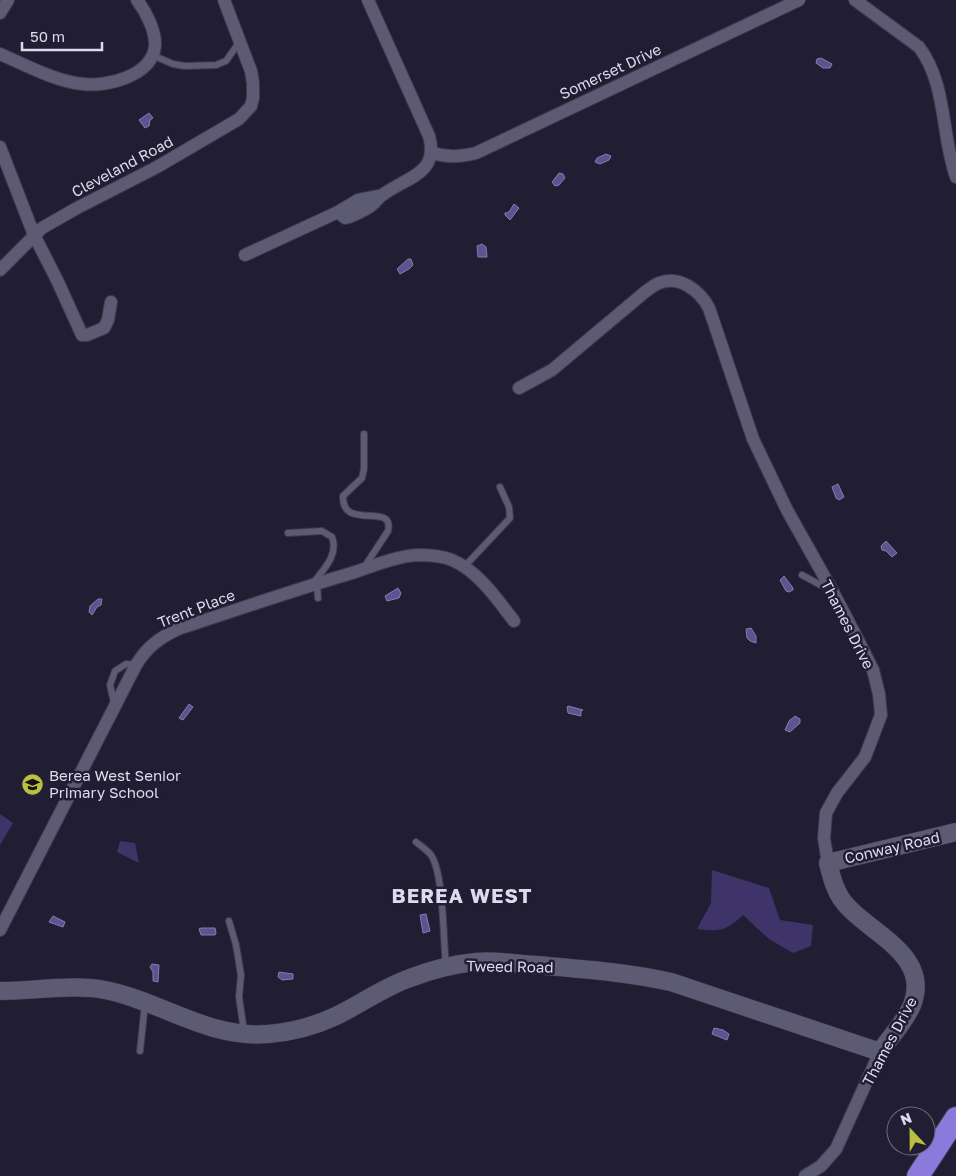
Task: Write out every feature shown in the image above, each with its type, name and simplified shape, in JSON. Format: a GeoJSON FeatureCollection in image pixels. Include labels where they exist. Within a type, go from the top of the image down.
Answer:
{"type":"FeatureCollection","features":[{"type":"Feature","properties":{"kind":"highway"},"geometry":{"type":"LineString","coordinates":[[918,1176],[956,1118]]}},
{"type":"Feature","properties":{"kind":"street"},"geometry":{"type":"LineString","coordinates":[[0,12],[8,0]]}},
{"type":"Feature","properties":{"kind":"street"},"geometry":{"type":"LineString","coordinates":[[0,54],[68,81],[85,85],[108,83],[129,77],[141,70],[152,55],[155,46],[144,9],[137,0]]}},
{"type":"Feature","properties":{"kind":"street"},"geometry":{"type":"LineString","coordinates":[[224,0],[240,41]]}},
{"type":"Feature","properties":{"kind":"street"},"geometry":{"type":"LineString","coordinates":[[245,255],[338,212],[345,218],[349,217],[373,205],[379,196],[416,175],[428,165],[432,153],[429,136],[368,0]]}},
{"type":"Feature","properties":{"kind":"street","name":"Somerset Drive"},"geometry":{"type":"LineString","coordinates":[[432,153],[444,157],[455,157],[476,153],[799,0]]}},
{"type":"Feature","properties":{"kind":"street"},"geometry":{"type":"LineString","coordinates":[[855,0],[919,47],[926,57],[938,86],[946,143],[956,177]]}},
{"type":"Feature","properties":{"kind":"street","name":"Cleveland Road"},"geometry":{"type":"LineString","coordinates":[[0,270],[34,235],[69,212],[157,167],[239,119],[251,106],[254,91],[251,71],[240,41]]}},
{"type":"Feature","properties":{"kind":"street"},"geometry":{"type":"LineString","coordinates":[[0,147],[34,235],[82,335],[87,335],[104,328],[112,302]]}},
{"type":"Feature","properties":{"kind":"street","name":"Thames Drive"},"geometry":{"type":"LineString","coordinates":[[519,388],[552,370],[658,283],[675,282],[694,289],[703,297],[709,308],[753,439],[768,474],[834,592],[873,670],[879,694],[880,715],[865,757],[837,793],[826,813],[824,838],[832,880],[838,894],[848,908],[900,951],[911,966],[915,977],[916,992],[912,1006],[880,1052],[836,1149],[821,1166],[805,1176]]}},
{"type":"Feature","properties":{"kind":"street","name":"Trent Place"},"geometry":{"type":"LineString","coordinates":[[0,930],[115,704],[144,652],[154,642],[178,629],[362,569],[402,557],[418,555],[452,560],[464,567],[488,590],[514,621]]}},
{"type":"Feature","properties":{"kind":"street","name":"Conway Road"},"geometry":{"type":"LineString","coordinates":[[828,863],[956,832]]}},
{"type":"Feature","properties":{"kind":"street","name":"Tweed Road"},"geometry":{"type":"LineString","coordinates":[[1,990],[103,989],[213,1028],[245,1035],[292,1031],[314,1025],[337,1016],[376,993],[410,978],[446,967],[477,962],[591,969],[642,975],[680,985],[880,1052]]}},
{"type":"Feature","properties":{"kind":"lane"},"geometry":{"type":"LineString","coordinates":[[152,55],[173,64],[216,65],[226,61],[240,41]]}},
{"type":"Feature","properties":{"kind":"lane"},"geometry":{"type":"LineString","coordinates":[[362,569],[388,531],[390,525],[384,517],[363,516],[351,513],[345,509],[343,503],[343,496],[362,478],[364,469],[364,434]]}},
{"type":"Feature","properties":{"kind":"lane"},"geometry":{"type":"LineString","coordinates":[[464,567],[510,518],[509,507],[500,487]]}},
{"type":"Feature","properties":{"kind":"lane"},"geometry":{"type":"LineString","coordinates":[[288,533],[322,531],[328,534],[333,541],[333,553],[330,561],[314,585],[318,598]]}},
{"type":"Feature","properties":{"kind":"lane"},"geometry":{"type":"LineString","coordinates":[[802,575],[834,592]]}},
{"type":"Feature","properties":{"kind":"lane"},"geometry":{"type":"LineString","coordinates":[[416,842],[431,855],[436,870],[440,890],[446,967]]}},
{"type":"Feature","properties":{"kind":"lane"},"geometry":{"type":"LineString","coordinates":[[229,921],[236,945],[241,975],[239,997],[245,1035]]}},
{"type":"Feature","properties":{"kind":"lane"},"geometry":{"type":"LineString","coordinates":[[140,1052],[146,1003]]}},
{"type":"Feature","properties":{"kind":"shaded area"},"geometry":{"type":"Polygon","coordinates":[[[821,58],[832,64],[830,68],[823,68],[816,63],[817,59],[821,58]]]}},
{"type":"Feature","properties":{"kind":"shaded area"},"geometry":{"type":"Polygon","coordinates":[[[149,113],[153,118],[150,120],[149,126],[145,128],[139,120],[149,113]]]}},
{"type":"Feature","properties":{"kind":"shaded area"},"geometry":{"type":"Polygon","coordinates":[[[606,154],[611,156],[609,160],[600,164],[595,162],[597,158],[606,154]]]}},
{"type":"Feature","properties":{"kind":"shaded area"},"geometry":{"type":"Polygon","coordinates":[[[559,173],[563,174],[565,178],[559,185],[555,186],[552,182],[559,173]]]}},
{"type":"Feature","properties":{"kind":"shaded area"},"geometry":{"type":"Polygon","coordinates":[[[514,204],[519,208],[510,220],[505,213],[509,212],[514,204]]]}},
{"type":"Feature","properties":{"kind":"shaded area"},"geometry":{"type":"Polygon","coordinates":[[[482,244],[486,247],[487,257],[478,257],[477,246],[482,244]]]}},
{"type":"Feature","properties":{"kind":"shaded area"},"geometry":{"type":"Polygon","coordinates":[[[408,259],[411,259],[413,265],[400,274],[397,269],[408,259]]]}},
{"type":"Feature","properties":{"kind":"shaded area"},"geometry":{"type":"Polygon","coordinates":[[[838,484],[844,497],[839,500],[836,498],[832,487],[838,484]]]}},
{"type":"Feature","properties":{"kind":"shaded area"},"geometry":{"type":"Polygon","coordinates":[[[886,541],[897,553],[892,557],[882,550],[881,546],[886,541]]]}},
{"type":"Feature","properties":{"kind":"shaded area"},"geometry":{"type":"Polygon","coordinates":[[[784,576],[793,588],[789,592],[786,591],[780,580],[784,576]]]}},
{"type":"Feature","properties":{"kind":"shaded area"},"geometry":{"type":"Polygon","coordinates":[[[398,588],[401,593],[399,598],[387,601],[385,596],[398,588]]]}},
{"type":"Feature","properties":{"kind":"shaded area"},"geometry":{"type":"Polygon","coordinates":[[[98,599],[102,599],[101,605],[97,607],[92,615],[89,612],[90,606],[98,599]]]}},
{"type":"Feature","properties":{"kind":"shaded area"},"geometry":{"type":"Polygon","coordinates":[[[751,628],[756,636],[756,643],[747,638],[746,629],[751,628]]]}},
{"type":"Feature","properties":{"kind":"shaded area"},"geometry":{"type":"Polygon","coordinates":[[[189,704],[193,707],[183,720],[179,718],[189,704]]]}},
{"type":"Feature","properties":{"kind":"shaded area"},"geometry":{"type":"Polygon","coordinates":[[[568,706],[583,710],[581,711],[581,716],[568,713],[568,706]]]}},
{"type":"Feature","properties":{"kind":"shaded area"},"geometry":{"type":"Polygon","coordinates":[[[795,716],[800,719],[800,723],[790,732],[785,730],[789,721],[795,716]]]}},
{"type":"Feature","properties":{"kind":"shaded area"},"geometry":{"type":"Polygon","coordinates":[[[0,814],[13,823],[0,845],[0,814]]]}},
{"type":"Feature","properties":{"kind":"shaded area"},"geometry":{"type":"Polygon","coordinates":[[[120,841],[135,843],[139,863],[117,852],[120,841]]]}},
{"type":"Feature","properties":{"kind":"shaded area"},"geometry":{"type":"Polygon","coordinates":[[[712,870],[769,888],[780,920],[813,925],[811,946],[793,953],[769,939],[743,915],[722,929],[697,929],[711,903],[712,870]]]}},
{"type":"Feature","properties":{"kind":"shaded area"},"geometry":{"type":"Polygon","coordinates":[[[426,914],[430,931],[423,933],[420,915],[426,914]]]}},
{"type":"Feature","properties":{"kind":"shaded area"},"geometry":{"type":"Polygon","coordinates":[[[53,916],[65,922],[63,927],[49,922],[53,916]]]}},
{"type":"Feature","properties":{"kind":"shaded area"},"geometry":{"type":"Polygon","coordinates":[[[215,928],[216,933],[215,935],[201,935],[199,929],[215,928]]]}},
{"type":"Feature","properties":{"kind":"shaded area"},"geometry":{"type":"Polygon","coordinates":[[[152,964],[159,965],[158,982],[153,981],[153,972],[150,967],[152,964]]]}},
{"type":"Feature","properties":{"kind":"shaded area"},"geometry":{"type":"Polygon","coordinates":[[[279,972],[293,974],[293,979],[282,980],[278,977],[279,972]]]}},
{"type":"Feature","properties":{"kind":"shaded area"},"geometry":{"type":"Polygon","coordinates":[[[714,1028],[729,1034],[727,1040],[712,1034],[714,1028]]]}},
{"type":"Feature","properties":{"kind":"place","name":"Berea West Senior Primary School"},"geometry":{"type":"Point","coordinates":[33,784]}},
{"type":"Feature","properties":{"kind":"district","name":"BEREA WEST"},"geometry":{"type":"Point","coordinates":[462,895]}}]}
